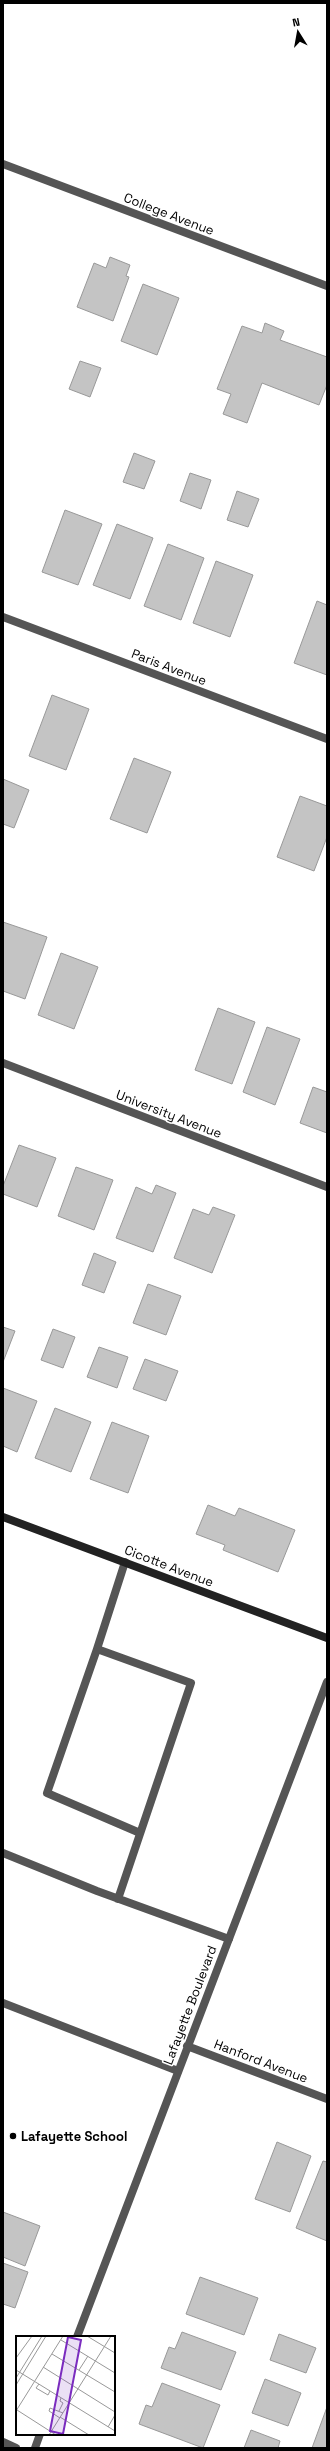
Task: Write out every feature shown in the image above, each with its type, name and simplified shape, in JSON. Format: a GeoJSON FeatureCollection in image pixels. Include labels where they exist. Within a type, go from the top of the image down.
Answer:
{"type":"FeatureCollection","features":[{"type":"Feature","properties":{"kind":"street","name":"College Avenue"},"geometry":{"type":"LineString","coordinates":[[3,164],[327,286]]}},
{"type":"Feature","properties":{"kind":"street","name":"Paris Avenue"},"geometry":{"type":"LineString","coordinates":[[3,617],[327,739]]}},
{"type":"Feature","properties":{"kind":"street","name":"University Avenue"},"geometry":{"type":"LineString","coordinates":[[3,1063],[327,1187]]}},
{"type":"Feature","properties":{"kind":"street","name":"Cicotte Avenue"},"geometry":{"type":"LineString","coordinates":[[3,1517],[327,1638]]}},
{"type":"Feature","properties":{"kind":"street"},"geometry":{"type":"LineString","coordinates":[[125,1562],[97,1649],[46,1793],[140,1832]]}},
{"type":"Feature","properties":{"kind":"street"},"geometry":{"type":"LineString","coordinates":[[97,1649],[191,1683],[118,1899]]}},
{"type":"Feature","properties":{"kind":"street","name":"Lafayette Boulevard"},"geometry":{"type":"LineString","coordinates":[[77,2336],[327,1682]]}},
{"type":"Feature","properties":{"kind":"street"},"geometry":{"type":"LineString","coordinates":[[3,1853],[118,1899],[228,1939]]}},
{"type":"Feature","properties":{"kind":"street"},"geometry":{"type":"LineString","coordinates":[[3,2003],[178,2071]]}},
{"type":"Feature","properties":{"kind":"street","name":"Hanford Avenue"},"geometry":{"type":"LineString","coordinates":[[187,2046],[327,2098]]}},
{"type":"Feature","properties":{"kind":"street"},"geometry":{"type":"LineString","coordinates":[[35,2448],[40,2435]]}},
{"type":"Feature","properties":{"kind":"street"},"geometry":{"type":"LineString","coordinates":[[3,2442],[16,2448]]}},
{"type":"Feature","properties":{"kind":"building"},"geometry":{"type":"Polygon","coordinates":[[[110,257],[130,265],[126,276],[129,277],[113,321],[77,307],[94,263],[106,268],[110,257]]]}},
{"type":"Feature","properties":{"kind":"building"},"geometry":{"type":"Polygon","coordinates":[[[143,284],[179,298],[157,355],[121,341],[143,284]]]}},
{"type":"Feature","properties":{"kind":"building"},"geometry":{"type":"Polygon","coordinates":[[[265,323],[284,331],[280,340],[327,357],[327,385],[319,405],[262,383],[247,423],[223,414],[231,394],[217,389],[242,326],[262,333],[265,323]]]}},
{"type":"Feature","properties":{"kind":"building"},"geometry":{"type":"Polygon","coordinates":[[[80,361],[101,368],[90,397],[69,389],[80,361]]]}},
{"type":"Feature","properties":{"kind":"building"},"geometry":{"type":"Polygon","coordinates":[[[134,453],[155,461],[144,489],[123,482],[134,453]]]}},
{"type":"Feature","properties":{"kind":"building"},"geometry":{"type":"Polygon","coordinates":[[[190,473],[211,480],[201,509],[180,501],[190,473]]]}},
{"type":"Feature","properties":{"kind":"building"},"geometry":{"type":"Polygon","coordinates":[[[237,491],[259,499],[248,527],[227,520],[237,491]]]}},
{"type":"Feature","properties":{"kind":"building"},"geometry":{"type":"Polygon","coordinates":[[[65,510],[102,524],[78,585],[42,572],[65,510]]]}},
{"type":"Feature","properties":{"kind":"building"},"geometry":{"type":"Polygon","coordinates":[[[117,524],[153,538],[130,599],[93,585],[117,524]]]}},
{"type":"Feature","properties":{"kind":"building"},"geometry":{"type":"Polygon","coordinates":[[[168,544],[204,558],[181,620],[144,606],[168,544]]]}},
{"type":"Feature","properties":{"kind":"building"},"geometry":{"type":"Polygon","coordinates":[[[216,561],[253,575],[230,637],[193,623],[216,561]]]}},
{"type":"Feature","properties":{"kind":"building"},"geometry":{"type":"Polygon","coordinates":[[[317,601],[327,605],[327,675],[294,663],[317,601]]]}},
{"type":"Feature","properties":{"kind":"building"},"geometry":{"type":"Polygon","coordinates":[[[52,695],[89,709],[66,770],[29,756],[52,695]]]}},
{"type":"Feature","properties":{"kind":"building"},"geometry":{"type":"Polygon","coordinates":[[[134,758],[171,772],[147,833],[110,819],[134,758]]]}},
{"type":"Feature","properties":{"kind":"building"},"geometry":{"type":"Polygon","coordinates":[[[3,779],[29,790],[14,828],[3,824],[3,779]]]}},
{"type":"Feature","properties":{"kind":"building"},"geometry":{"type":"Polygon","coordinates":[[[300,796],[327,806],[327,837],[314,871],[277,857],[300,796]]]}},
{"type":"Feature","properties":{"kind":"building"},"geometry":{"type":"Polygon","coordinates":[[[3,922],[47,937],[25,999],[3,991],[3,922]]]}},
{"type":"Feature","properties":{"kind":"building"},"geometry":{"type":"Polygon","coordinates":[[[61,953],[98,967],[74,1029],[38,1015],[61,953]]]}},
{"type":"Feature","properties":{"kind":"building"},"geometry":{"type":"Polygon","coordinates":[[[218,1008],[255,1022],[232,1084],[195,1070],[218,1008]]]}},
{"type":"Feature","properties":{"kind":"building"},"geometry":{"type":"Polygon","coordinates":[[[267,1027],[300,1039],[275,1105],[243,1092],[267,1027]]]}},
{"type":"Feature","properties":{"kind":"building"},"geometry":{"type":"Polygon","coordinates":[[[313,1087],[327,1092],[327,1133],[300,1123],[313,1087]]]}},
{"type":"Feature","properties":{"kind":"building"},"geometry":{"type":"Polygon","coordinates":[[[19,1145],[56,1158],[37,1207],[3,1194],[3,1186],[19,1145]]]}},
{"type":"Feature","properties":{"kind":"building"},"geometry":{"type":"Polygon","coordinates":[[[76,1167],[113,1180],[94,1230],[58,1216],[76,1167]]]}},
{"type":"Feature","properties":{"kind":"building"},"geometry":{"type":"Polygon","coordinates":[[[156,1185],[176,1193],[153,1252],[116,1238],[136,1187],[152,1194],[156,1185]]]}},
{"type":"Feature","properties":{"kind":"building"},"geometry":{"type":"Polygon","coordinates":[[[213,1207],[235,1215],[212,1273],[174,1258],[193,1209],[209,1215],[213,1207]]]}},
{"type":"Feature","properties":{"kind":"building"},"geometry":{"type":"Polygon","coordinates":[[[94,1253],[116,1262],[104,1293],[82,1285],[94,1253]]]}},
{"type":"Feature","properties":{"kind":"building"},"geometry":{"type":"Polygon","coordinates":[[[148,1284],[181,1296],[166,1335],[133,1323],[148,1284]]]}},
{"type":"Feature","properties":{"kind":"building"},"geometry":{"type":"Polygon","coordinates":[[[3,1327],[15,1331],[3,1362],[3,1327]]]}},
{"type":"Feature","properties":{"kind":"building"},"geometry":{"type":"Polygon","coordinates":[[[53,1329],[75,1337],[63,1368],[41,1360],[53,1329]]]}},
{"type":"Feature","properties":{"kind":"building"},"geometry":{"type":"Polygon","coordinates":[[[99,1347],[128,1357],[117,1388],[87,1377],[99,1347]]]}},
{"type":"Feature","properties":{"kind":"building"},"geometry":{"type":"Polygon","coordinates":[[[145,1359],[178,1371],[166,1401],[133,1389],[145,1359]]]}},
{"type":"Feature","properties":{"kind":"building"},"geometry":{"type":"Polygon","coordinates":[[[3,1388],[37,1401],[17,1452],[3,1446],[3,1388]]]}},
{"type":"Feature","properties":{"kind":"building"},"geometry":{"type":"Polygon","coordinates":[[[55,1408],[91,1422],[71,1472],[35,1458],[55,1408]]]}},
{"type":"Feature","properties":{"kind":"building"},"geometry":{"type":"Polygon","coordinates":[[[112,1422],[149,1436],[128,1493],[90,1479],[112,1422]]]}},
{"type":"Feature","properties":{"kind":"building"},"geometry":{"type":"Polygon","coordinates":[[[208,1505],[235,1516],[239,1508],[295,1530],[278,1572],[223,1550],[225,1545],[196,1534],[208,1505]]]}},
{"type":"Feature","properties":{"kind":"building"},"geometry":{"type":"Polygon","coordinates":[[[277,2142],[311,2156],[290,2212],[255,2199],[277,2142]]]}},
{"type":"Feature","properties":{"kind":"building"},"geometry":{"type":"Polygon","coordinates":[[[323,2161],[327,2162],[327,2241],[296,2228],[323,2161]]]}},
{"type":"Feature","properties":{"kind":"building"},"geometry":{"type":"Polygon","coordinates":[[[3,2212],[40,2226],[25,2266],[3,2257],[3,2212]]]}},
{"type":"Feature","properties":{"kind":"building"},"geometry":{"type":"Polygon","coordinates":[[[3,2263],[28,2272],[15,2308],[3,2304],[3,2263]]]}},
{"type":"Feature","properties":{"kind":"building"},"geometry":{"type":"Polygon","coordinates":[[[200,2277],[258,2298],[244,2335],[186,2314],[200,2277]]]}},
{"type":"Feature","properties":{"kind":"building"},"geometry":{"type":"Polygon","coordinates":[[[182,2332],[236,2352],[221,2390],[161,2368],[169,2347],[175,2349],[182,2332]]]}},
{"type":"Feature","properties":{"kind":"building"},"geometry":{"type":"Polygon","coordinates":[[[279,2334],[316,2348],[306,2373],[270,2360],[279,2334]]]}},
{"type":"Feature","properties":{"kind":"building"},"geometry":{"type":"Polygon","coordinates":[[[265,2379],[301,2393],[288,2426],[252,2413],[265,2379]]]}},
{"type":"Feature","properties":{"kind":"building"},"geometry":{"type":"Polygon","coordinates":[[[162,2383],[220,2405],[203,2448],[139,2424],[146,2405],[152,2407],[162,2383]]]}},
{"type":"Feature","properties":{"kind":"building"},"geometry":{"type":"Polygon","coordinates":[[[327,2407],[327,2448],[312,2448],[327,2407]]]}},
{"type":"Feature","properties":{"kind":"building"},"geometry":{"type":"Polygon","coordinates":[[[251,2430],[280,2441],[278,2448],[244,2448],[251,2430]]]}},
{"type":"Feature","properties":{"kind":"place","name":"Lafayette School"},"geometry":{"type":"Point","coordinates":[13,2136]}}]}
